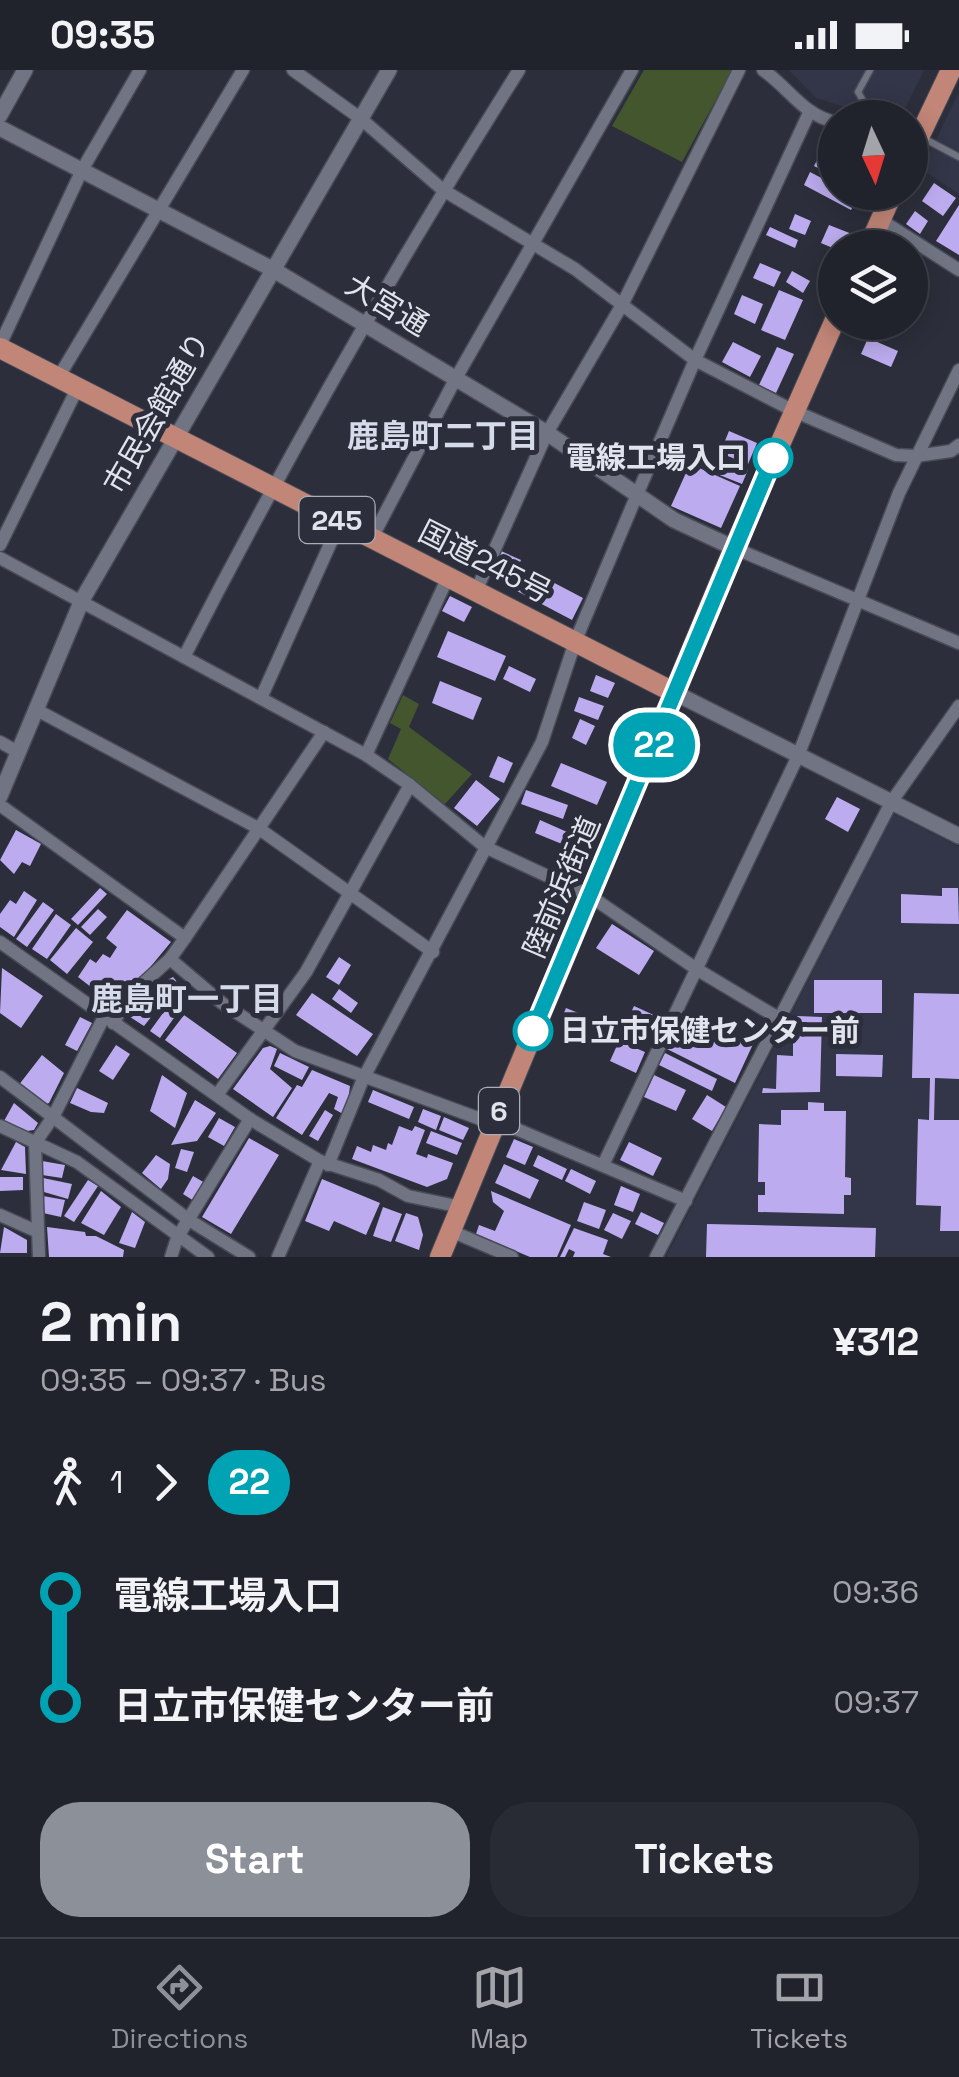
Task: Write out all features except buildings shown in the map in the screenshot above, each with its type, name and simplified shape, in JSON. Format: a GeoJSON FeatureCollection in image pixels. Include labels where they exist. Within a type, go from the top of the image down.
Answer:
{"type":"FeatureCollection","features":[{"type":"Feature","properties":{"kind":"highway"},"geometry":{"type":"LineString","coordinates":[[928,110],[950,70]]}},
{"type":"Feature","properties":{"kind":"highway"},"geometry":{"type":"LineString","coordinates":[[876,230],[885,210]]}},
{"type":"Feature","properties":{"kind":"highway","name":"陸前浜街道"},"geometry":{"type":"LineString","coordinates":[[440,1257],[734,548],[826,340]]}},
{"type":"Feature","properties":{"kind":"highway","name":"国道245号"},"geometry":{"type":"LineString","coordinates":[[0,347],[675,693]]}},
{"type":"Feature","properties":{"kind":"street"},"geometry":{"type":"LineString","coordinates":[[0,115],[25,70]]}},
{"type":"Feature","properties":{"kind":"street"},"geometry":{"type":"LineString","coordinates":[[0,347],[82,170],[140,70]]}},
{"type":"Feature","properties":{"kind":"street"},"geometry":{"type":"LineString","coordinates":[[0,546],[68,382],[159,211],[243,70]]}},
{"type":"Feature","properties":{"kind":"street"},"geometry":{"type":"LineString","coordinates":[[293,70],[360,118],[443,190],[575,269],[695,360],[794,411],[896,455],[952,451],[959,445]]}},
{"type":"Feature","properties":{"kind":"street","name":"市民会館通り"},"geometry":{"type":"LineString","coordinates":[[0,796],[82,600],[389,70]]}},
{"type":"Feature","properties":{"kind":"street"},"geometry":{"type":"LineString","coordinates":[[184,657],[272,486],[364,323],[520,70]]}},
{"type":"Feature","properties":{"kind":"street"},"geometry":{"type":"LineString","coordinates":[[372,538],[456,378],[632,70]]}},
{"type":"Feature","properties":{"kind":"street"},"geometry":{"type":"LineString","coordinates":[[476,591],[547,433],[622,306],[738,70]]}},
{"type":"Feature","properties":{"kind":"street"},"geometry":{"type":"LineString","coordinates":[[763,70],[809,113],[818,116]]}},
{"type":"Feature","properties":{"kind":"street"},"geometry":{"type":"LineString","coordinates":[[278,1257],[363,1078],[542,742],[575,642],[636,497],[809,113]]}},
{"type":"Feature","properties":{"kind":"street","name":"大宮通"},"geometry":{"type":"LineString","coordinates":[[0,128],[272,268],[547,433],[636,497],[734,548]]}},
{"type":"Feature","properties":{"kind":"street"},"geometry":{"type":"LineString","coordinates":[[881,220],[959,270]]}},
{"type":"Feature","properties":{"kind":"street"},"geometry":{"type":"LineString","coordinates":[[603,1164],[798,756],[916,456],[959,370]]}},
{"type":"Feature","properties":{"kind":"street"},"geometry":{"type":"LineString","coordinates":[[261,698],[340,522]]}},
{"type":"Feature","properties":{"kind":"street"},"geometry":{"type":"LineString","coordinates":[[734,548],[959,644]]}},
{"type":"Feature","properties":{"kind":"street"},"geometry":{"type":"LineString","coordinates":[[0,558],[366,755],[410,785],[484,847],[590,896],[698,970],[780,1019]]}},
{"type":"Feature","properties":{"kind":"street"},"geometry":{"type":"LineString","coordinates":[[366,755],[448,577]]}},
{"type":"Feature","properties":{"kind":"street"},"geometry":{"type":"LineString","coordinates":[[675,693],[959,836]]}},
{"type":"Feature","properties":{"kind":"street"},"geometry":{"type":"LineString","coordinates":[[656,1257],[892,802],[959,706]]}},
{"type":"Feature","properties":{"kind":"street"},"geometry":{"type":"LineString","coordinates":[[35,709],[258,828],[433,952]]}},
{"type":"Feature","properties":{"kind":"street"},"geometry":{"type":"LineString","coordinates":[[39,1257],[36,1143],[109,1020],[170,959],[324,732]]}},
{"type":"Feature","properties":{"kind":"street"},"geometry":{"type":"LineString","coordinates":[[0,742],[18,752]]}},
{"type":"Feature","properties":{"kind":"street"},"geometry":{"type":"LineString","coordinates":[[217,1095],[306,972],[410,785]]}},
{"type":"Feature","properties":{"kind":"street"},"geometry":{"type":"LineString","coordinates":[[0,805],[185,938]]}},
{"type":"Feature","properties":{"kind":"street"},"geometry":{"type":"LineString","coordinates":[[0,942],[250,1119],[324,1163],[379,1180],[408,1196],[461,1207]]}},
{"type":"Feature","properties":{"kind":"street"},"geometry":{"type":"LineString","coordinates":[[170,959],[264,1033],[295,1051],[494,1124],[509,1126],[686,1201]]}},
{"type":"Feature","properties":{"kind":"street"},"geometry":{"type":"LineString","coordinates":[[0,1077],[190,1220],[249,1257]]}},
{"type":"Feature","properties":{"kind":"street"},"geometry":{"type":"LineString","coordinates":[[171,1257],[177,1238],[250,1119]]}},
{"type":"Feature","properties":{"kind":"street"},"geometry":{"type":"LineString","coordinates":[[0,1126],[77,1162],[208,1257]]}},
{"type":"Feature","properties":{"kind":"street"},"geometry":{"type":"LineString","coordinates":[[0,1215],[36,1231]]}},
{"type":"Feature","properties":{"kind":"street"},"geometry":{"type":"LineString","coordinates":[[451,1231],[512,1257]]}},
{"type":"Feature","properties":{"kind":"lane"},"geometry":{"type":"LineString","coordinates":[[863,100],[858,92],[870,70]]}},
{"type":"Feature","properties":{"kind":"lane"},"geometry":{"type":"LineString","coordinates":[[928,141],[959,157]]}},
{"type":"Feature","properties":{"kind":"shaded area"},"geometry":{"type":"Polygon","coordinates":[[[789,70],[924,70],[909,100],[816,98],[789,70]]]}},
{"type":"Feature","properties":{"kind":"shaded area"},"geometry":{"type":"Polygon","coordinates":[[[959,92],[959,194],[928,173],[928,157],[959,92]]]}},
{"type":"Feature","properties":{"kind":"shaded area"},"geometry":{"type":"Polygon","coordinates":[[[894,814],[959,847],[959,1257],[666,1257],[894,814]]]}},
{"type":"Feature","properties":{"kind":"green space"},"geometry":{"type":"Polygon","coordinates":[[[644,70],[732,70],[682,162],[612,126],[644,70]]]}},
{"type":"Feature","properties":{"kind":"green space"},"geometry":{"type":"Polygon","coordinates":[[[403,695],[419,704],[409,727],[472,774],[445,804],[388,759],[401,729],[390,723],[403,695]]]}},
{"type":"Feature","properties":{"kind":"bus line","name":"22"},"geometry":{"type":"LineString","coordinates":[[533,1031],[773,458]]}},
{"type":"Feature","properties":{"kind":"place","name":"電線工場入口"},"geometry":{"type":"Point","coordinates":[773,458]}},
{"type":"Feature","properties":{"kind":"place","name":"日立市保健センター前"},"geometry":{"type":"Point","coordinates":[533,1031]}},
{"type":"Feature","properties":{"kind":"district","name":"鹿島町二丁目"},"geometry":{"type":"Point","coordinates":[443,436]}},
{"type":"Feature","properties":{"kind":"district","name":"鹿島町一丁目"},"geometry":{"type":"Point","coordinates":[187,999]}}]}
